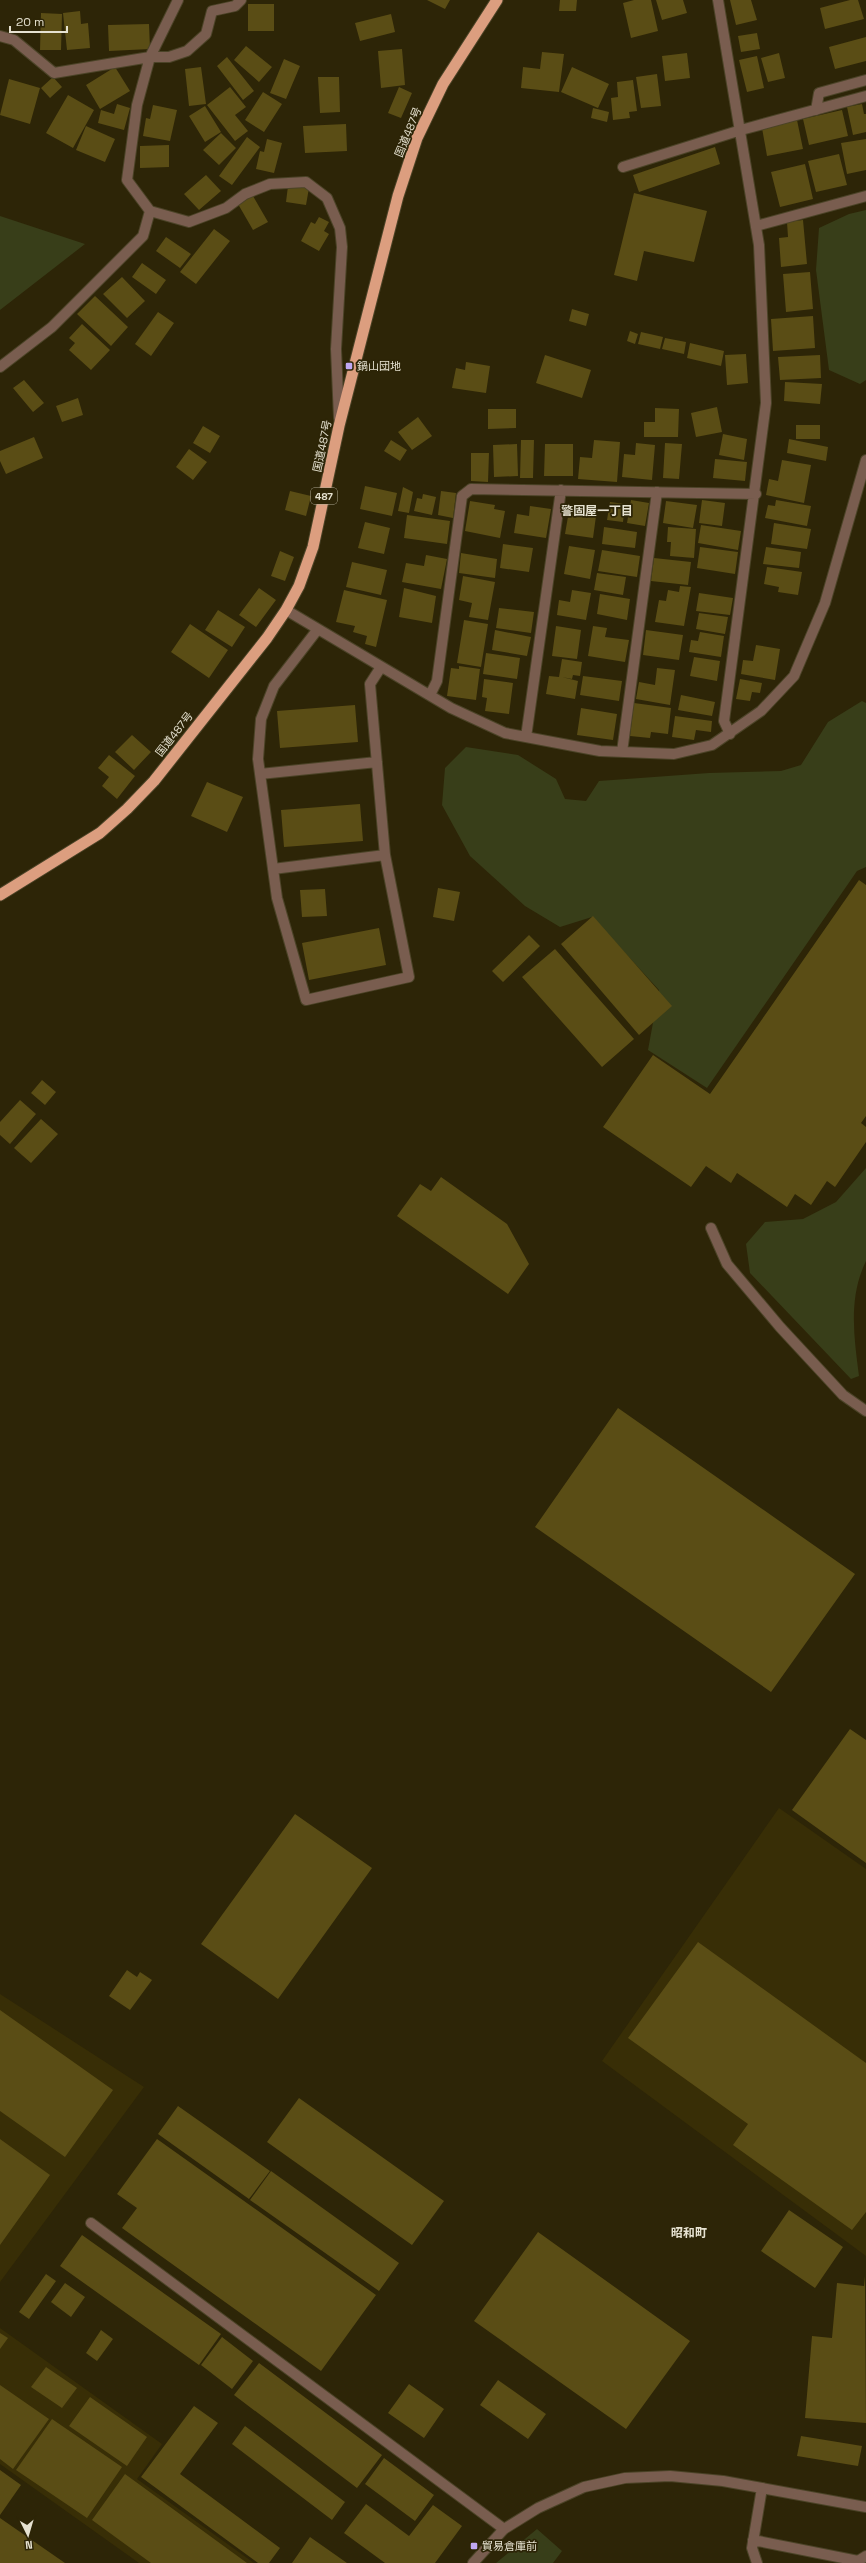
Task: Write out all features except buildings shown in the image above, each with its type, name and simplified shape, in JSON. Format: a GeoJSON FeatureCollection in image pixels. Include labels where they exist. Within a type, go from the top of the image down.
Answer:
{"type":"FeatureCollection","features":[{"type":"Feature","properties":{"kind":"highway","name":"国道487号"},"geometry":{"type":"LineString","coordinates":[[0,895],[100,833],[127,809],[154,781],[267,638],[286,610],[299,586],[313,547],[339,426],[398,196],[417,138],[443,84],[497,0]]}},
{"type":"Feature","properties":{"kind":"street"},"geometry":{"type":"LineString","coordinates":[[178,0],[150,57],[136,105],[128,180],[150,211],[189,222],[226,208],[245,194],[270,184],[306,182],[327,198],[340,228],[342,247],[336,349],[339,426]]}},
{"type":"Feature","properties":{"kind":"street"},"geometry":{"type":"LineString","coordinates":[[0,36],[14,40],[35,60],[54,72],[150,57],[169,57],[187,51],[206,34],[212,11],[235,6],[241,0]]}},
{"type":"Feature","properties":{"kind":"street"},"geometry":{"type":"LineString","coordinates":[[718,0],[741,130],[759,245],[766,402],[756,494],[724,721],[730,734]]}},
{"type":"Feature","properties":{"kind":"street"},"geometry":{"type":"LineString","coordinates":[[816,110],[819,93],[866,80]]}},
{"type":"Feature","properties":{"kind":"street"},"geometry":{"type":"LineString","coordinates":[[623,167],[741,130],[866,96]]}},
{"type":"Feature","properties":{"kind":"street"},"geometry":{"type":"LineString","coordinates":[[756,226],[866,196]]}},
{"type":"Feature","properties":{"kind":"street"},"geometry":{"type":"LineString","coordinates":[[0,366],[52,327],[143,236],[150,211]]}},
{"type":"Feature","properties":{"kind":"street"},"geometry":{"type":"LineString","coordinates":[[286,610],[430,696],[505,733],[600,751],[674,754],[712,744],[730,734],[761,711],[794,676],[825,603],[866,460]]}},
{"type":"Feature","properties":{"kind":"street"},"geometry":{"type":"LineString","coordinates":[[430,696],[437,680],[462,496],[471,489],[756,494]]}},
{"type":"Feature","properties":{"kind":"street"},"geometry":{"type":"LineString","coordinates":[[526,737],[561,490]]}},
{"type":"Feature","properties":{"kind":"street"},"geometry":{"type":"LineString","coordinates":[[622,752],[657,492]]}},
{"type":"Feature","properties":{"kind":"street"},"geometry":{"type":"LineString","coordinates":[[318,629],[274,686],[261,719],[258,759],[277,898],[306,1000],[409,977],[385,855],[370,684],[381,667]]}},
{"type":"Feature","properties":{"kind":"street"},"geometry":{"type":"LineString","coordinates":[[260,774],[377,762]]}},
{"type":"Feature","properties":{"kind":"street"},"geometry":{"type":"LineString","coordinates":[[273,869],[385,855]]}},
{"type":"Feature","properties":{"kind":"street"},"geometry":{"type":"LineString","coordinates":[[712,1228],[727,1264],[780,1327],[843,1395],[866,1411]]}},
{"type":"Feature","properties":{"kind":"street"},"geometry":{"type":"LineString","coordinates":[[91,2223],[504,2529]]}},
{"type":"Feature","properties":{"kind":"street"},"geometry":{"type":"LineString","coordinates":[[473,2563],[504,2529],[538,2508],[584,2487],[625,2478],[670,2476],[722,2481],[866,2507]]}},
{"type":"Feature","properties":{"kind":"street"},"geometry":{"type":"LineString","coordinates":[[757,2563],[752,2548],[762,2488]]}},
{"type":"Feature","properties":{"kind":"street"},"geometry":{"type":"LineString","coordinates":[[753,2540],[858,2561],[866,2556]]}},
{"type":"Feature","properties":{"kind":"shaded area"},"geometry":{"type":"Polygon","coordinates":[[[779,1808],[866,1869],[866,2256],[602,2061],[779,1808]]]}},
{"type":"Feature","properties":{"kind":"shaded area"},"geometry":{"type":"Polygon","coordinates":[[[0,1994],[144,2087],[0,2282],[0,1994]]]}},
{"type":"Feature","properties":{"kind":"shaded area"},"geometry":{"type":"Polygon","coordinates":[[[0,2328],[162,2444],[137,2479],[254,2563],[139,2563],[0,2464],[0,2328]]]}},
{"type":"Feature","properties":{"kind":"green space"},"geometry":{"type":"Polygon","coordinates":[[[866,210],[866,380],[860,384],[829,370],[816,270],[819,228],[849,214],[866,210]]]}},
{"type":"Feature","properties":{"kind":"green space"},"geometry":{"type":"Polygon","coordinates":[[[0,216],[85,244],[0,310],[0,216]]]}},
{"type":"Feature","properties":{"kind":"green space"},"geometry":{"type":"Polygon","coordinates":[[[862,701],[866,703],[866,867],[857,871],[707,1088],[648,1050],[659,990],[592,917],[560,927],[525,906],[470,856],[442,805],[445,768],[466,747],[518,755],[556,779],[565,799],[586,801],[599,781],[709,773],[781,771],[801,765],[828,722],[862,701]]]}},
{"type":"Feature","properties":{"kind":"green space"},"geometry":{"type":"Polygon","coordinates":[[[866,1168],[866,1261],[860,1275],[857,1289],[854,1318],[855,1347],[859,1376],[851,1379],[750,1273],[746,1244],[765,1222],[803,1219],[836,1202],[866,1168]]]}},
{"type":"Feature","properties":{"kind":"green space"},"geometry":{"type":"Polygon","coordinates":[[[537,2529],[562,2551],[553,2563],[496,2563],[537,2529]]]}},
{"type":"Feature","properties":{"kind":"place","name":"鍋山団地"},"geometry":{"type":"Point","coordinates":[349,366]}},
{"type":"Feature","properties":{"kind":"place","name":"貿易倉庫前"},"geometry":{"type":"Point","coordinates":[474,2546]}},
{"type":"Feature","properties":{"kind":"district","name":"警固屋一丁目"},"geometry":{"type":"Point","coordinates":[597,511]}},
{"type":"Feature","properties":{"kind":"district","name":"昭和町"},"geometry":{"type":"Point","coordinates":[689,2233]}}]}
